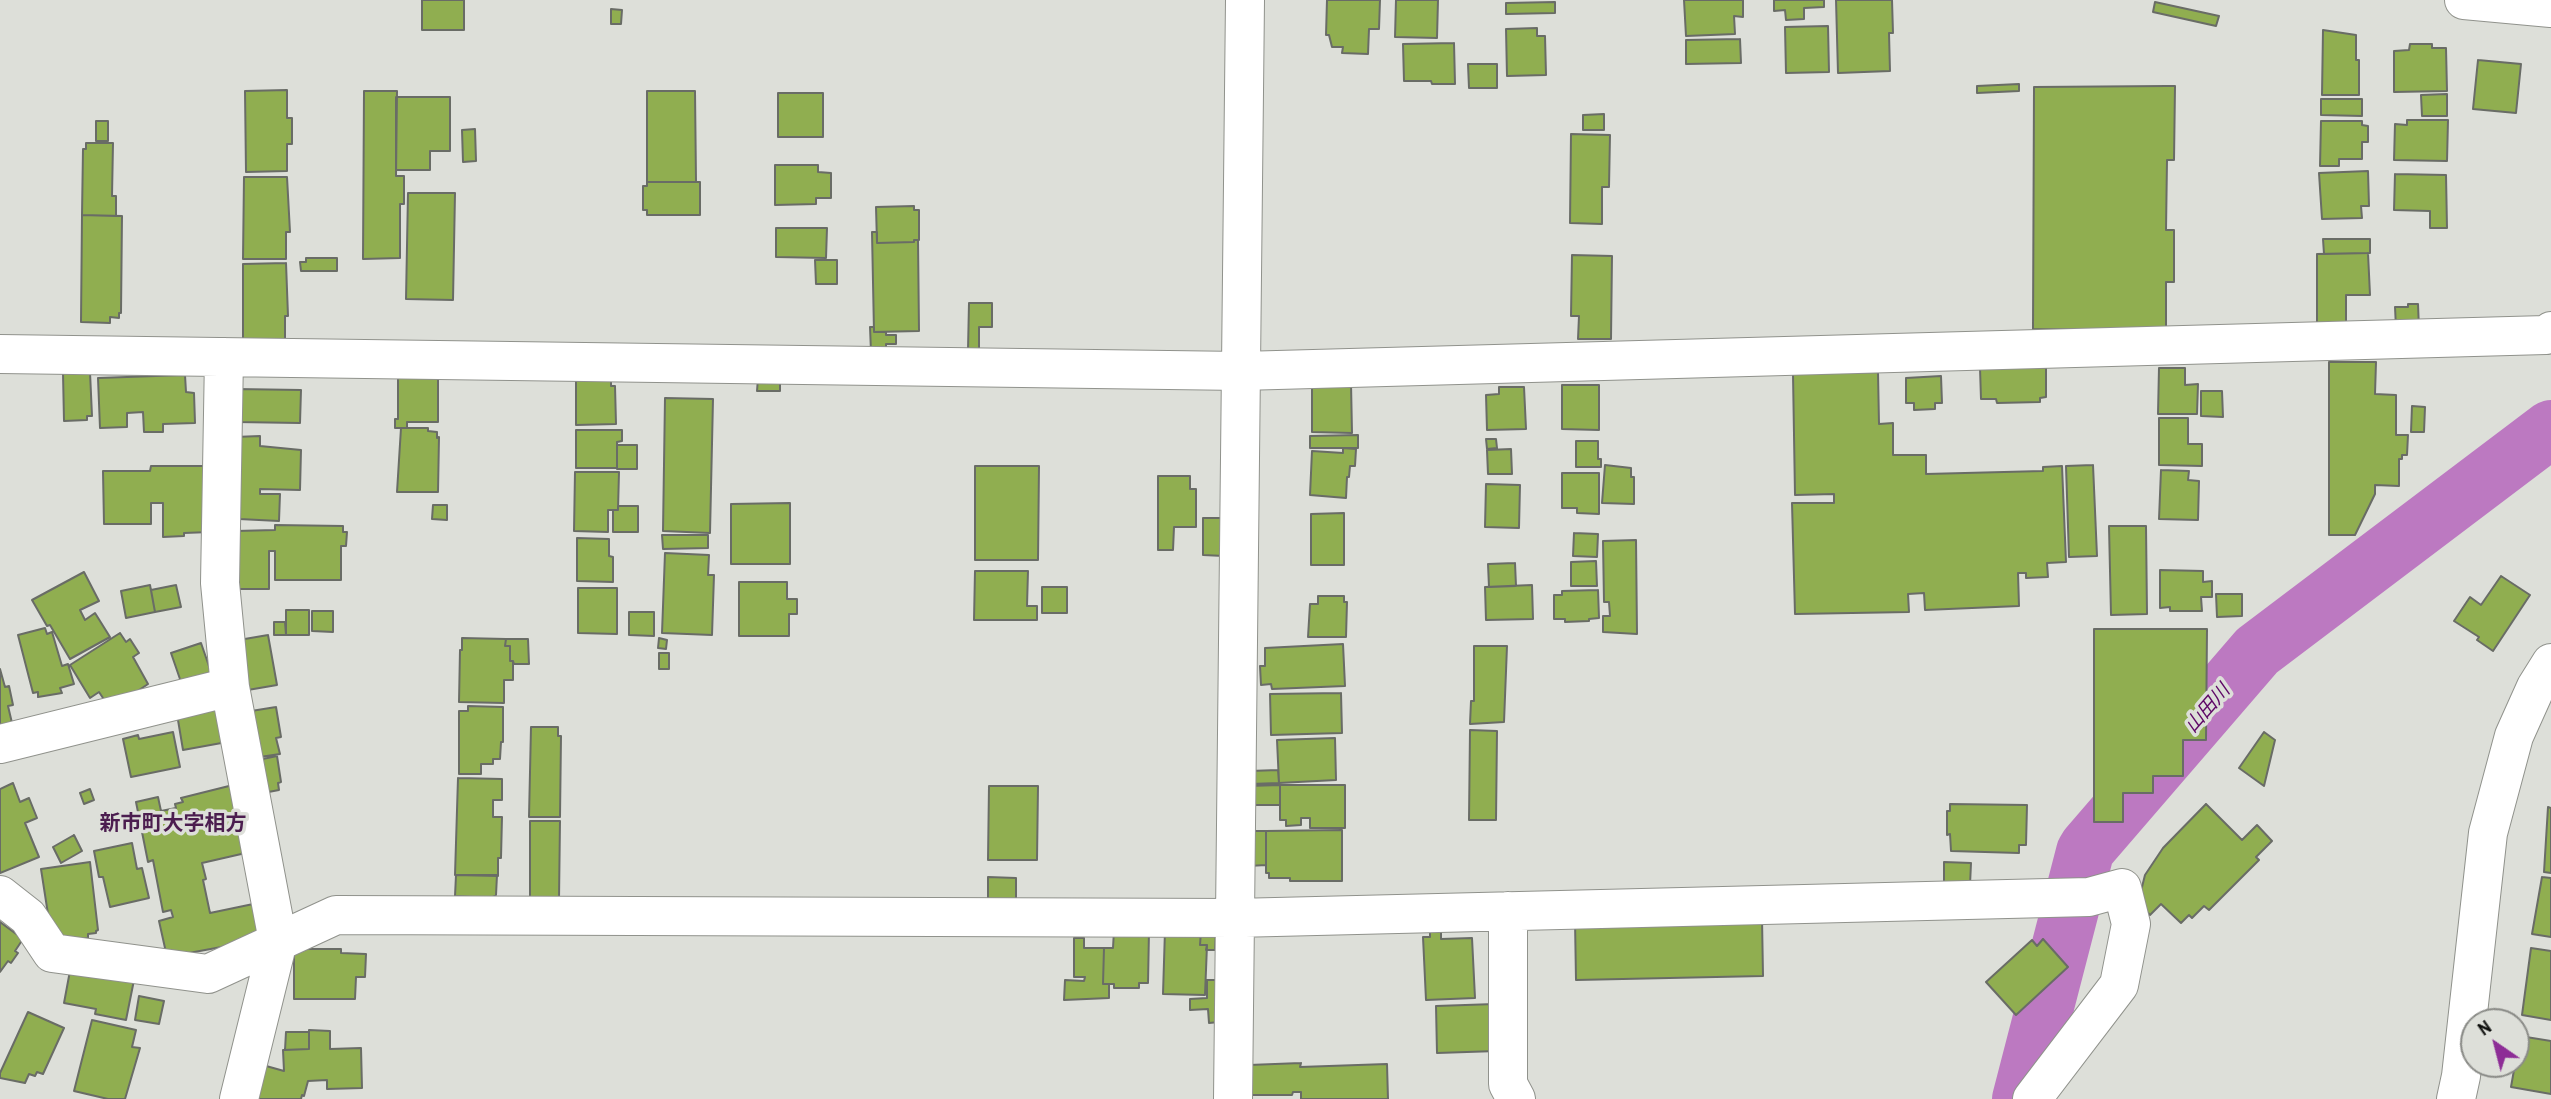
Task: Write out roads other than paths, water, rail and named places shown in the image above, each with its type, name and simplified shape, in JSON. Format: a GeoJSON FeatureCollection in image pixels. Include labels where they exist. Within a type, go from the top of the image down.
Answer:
{"type":"FeatureCollection","features":[{"type":"Feature","properties":{"kind":"street"},"geometry":{"type":"LineString","coordinates":[[1233,1099],[1245,0]]}},
{"type":"Feature","properties":{"kind":"street"},"geometry":{"type":"LineString","coordinates":[[2464,0],[2551,8]]}},
{"type":"Feature","properties":{"kind":"street"},"geometry":{"type":"LineString","coordinates":[[0,354],[1241,371],[2546,335],[2551,331]]}},
{"type":"Feature","properties":{"kind":"street"},"geometry":{"type":"LineString","coordinates":[[223,358],[220,583],[230,687],[278,941],[239,1099]]}},
{"type":"Feature","properties":{"kind":"street"},"geometry":{"type":"LineString","coordinates":[[2456,1099],[2461,1076],[2488,833],[2514,736],[2536,687],[2551,663]]}},
{"type":"Feature","properties":{"kind":"street"},"geometry":{"type":"LineString","coordinates":[[0,744],[230,687]]}},
{"type":"Feature","properties":{"kind":"street"},"geometry":{"type":"LineString","coordinates":[[0,895],[28,917],[52,953],[208,974],[336,915],[1235,918],[2089,897],[2122,888],[2131,923],[2119,985],[2032,1099]]}},
{"type":"Feature","properties":{"kind":"street"},"geometry":{"type":"LineString","coordinates":[[1508,911],[1508,1084],[1516,1099]]}},
{"type":"Feature","properties":{"kind":"waterway","name":"山田川"},"geometry":{"type":"LineString","coordinates":[[2021,1099],[2088,847],[2257,651],[2551,429]]}},
{"type":"Feature","properties":{"kind":"district","name":"新市町大字相方"},"geometry":{"type":"Point","coordinates":[173,824]}}]}
